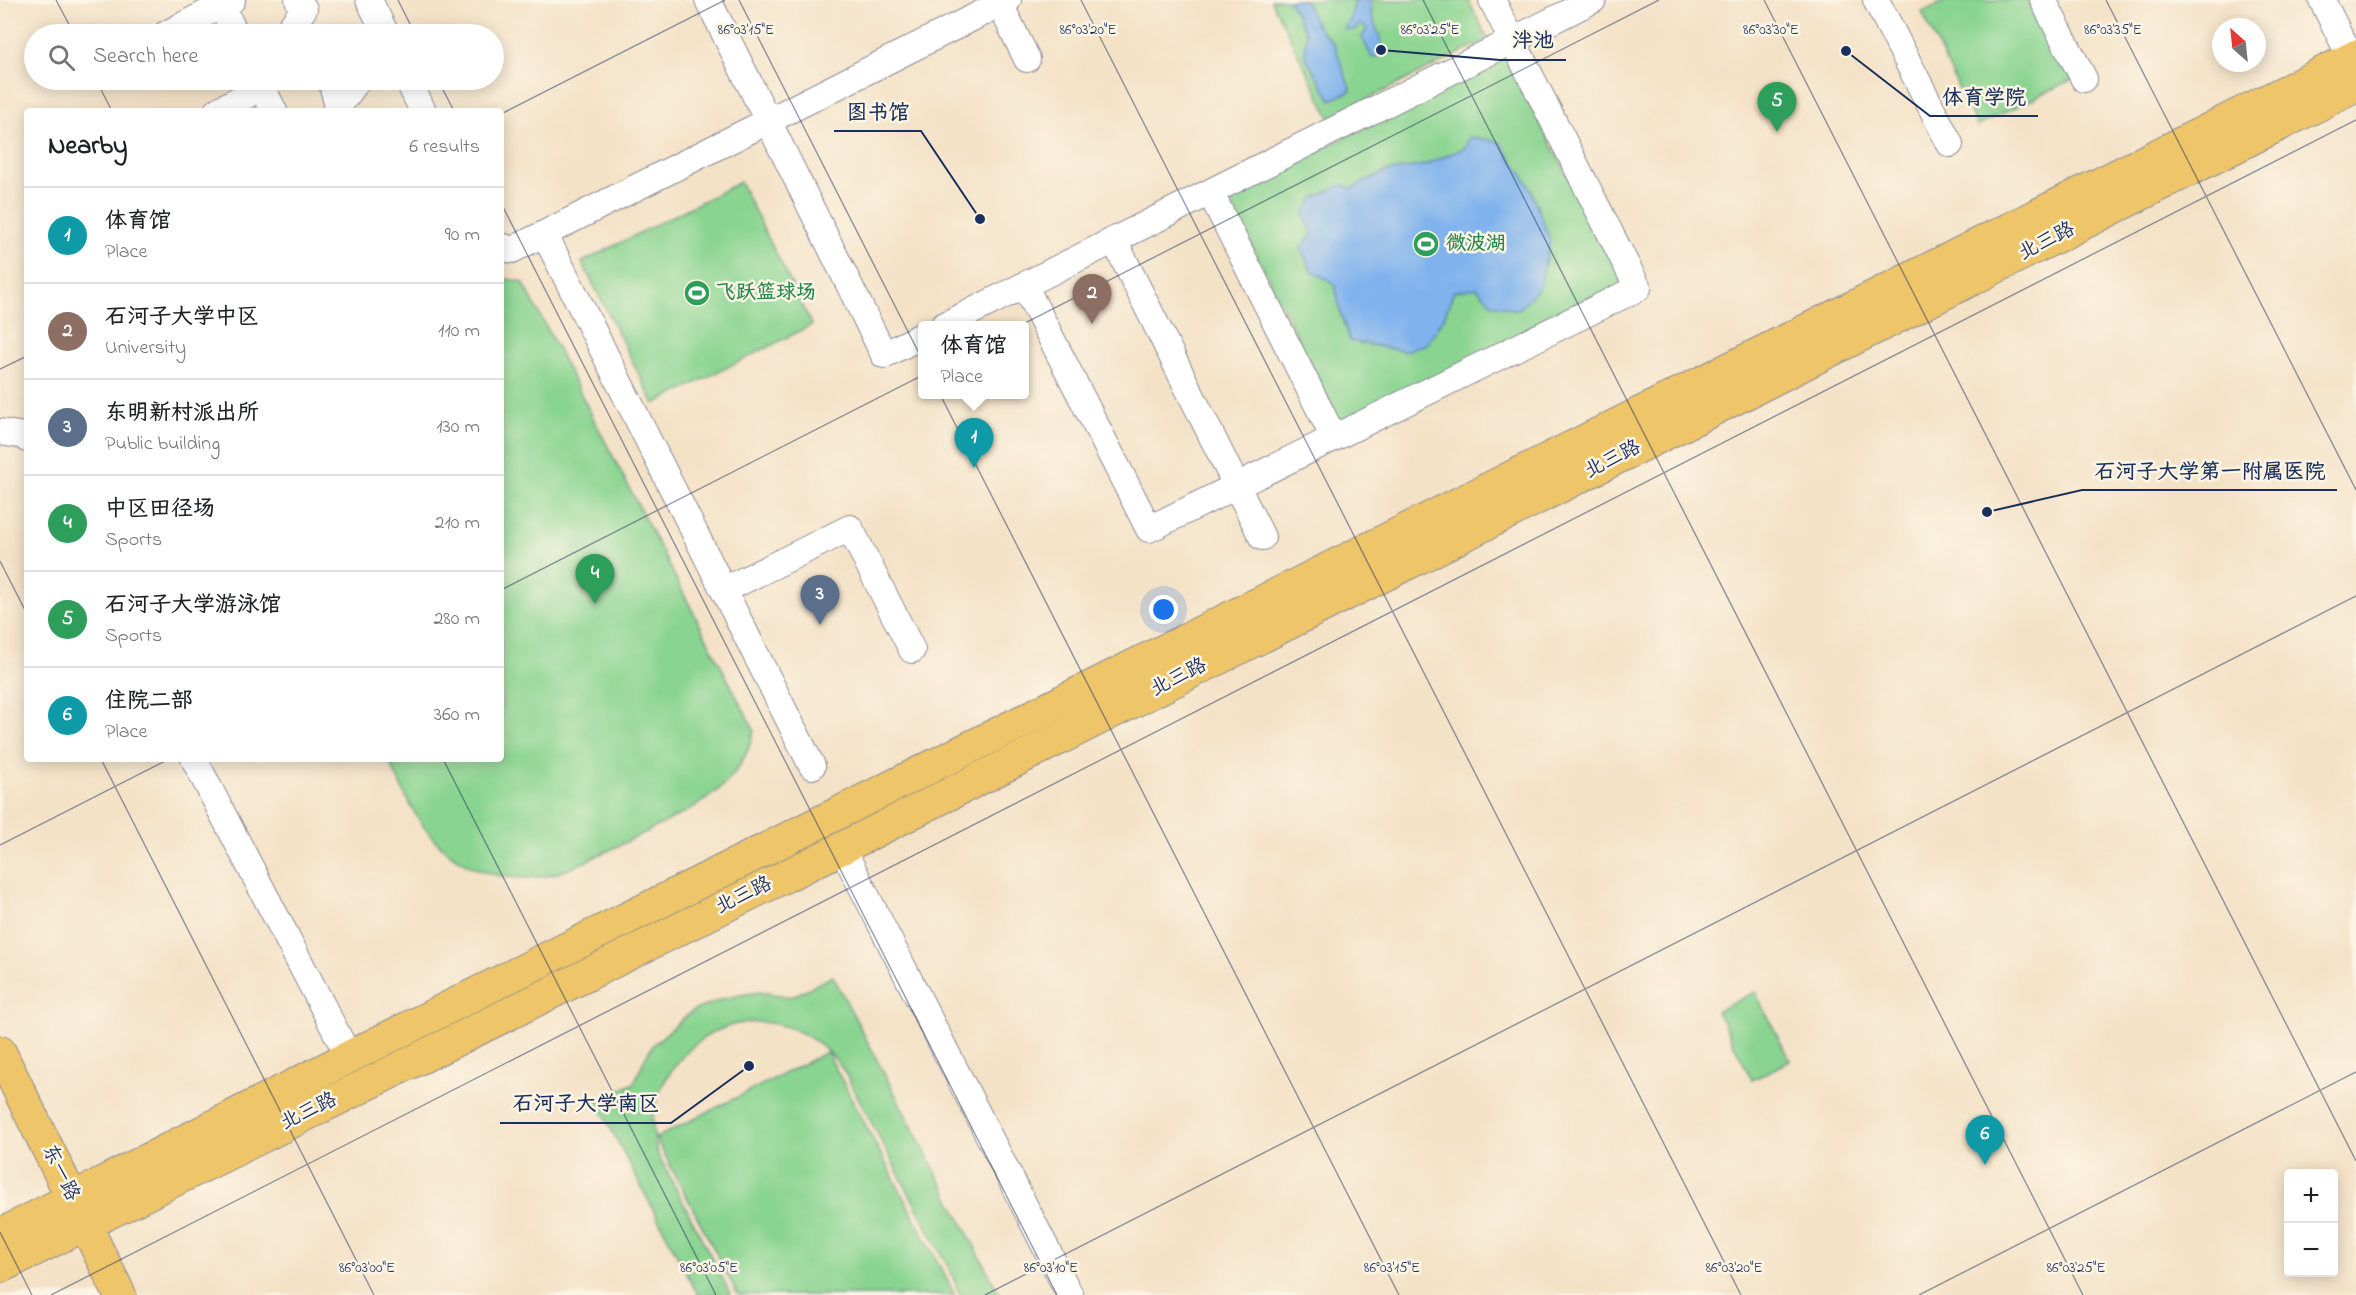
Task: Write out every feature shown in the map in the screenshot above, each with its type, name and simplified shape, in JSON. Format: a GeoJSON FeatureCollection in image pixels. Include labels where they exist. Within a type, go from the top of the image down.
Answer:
{"type":"FeatureCollection","features":[{"type":"Feature","properties":{"kind":"main road","name":"北三路"},"geometry":{"type":"LineString","coordinates":[[0,1235],[79,1211],[842,848],[2355,67]]}},
{"type":"Feature","properties":{"kind":"main road","name":"北三路"},"geometry":{"type":"LineString","coordinates":[[0,1267],[79,1211],[349,1057],[2355,67]]}},
{"type":"Feature","properties":{"kind":"main road","name":"东一路"},"geometry":{"type":"LineString","coordinates":[[0,1052],[120,1295]]}},
{"type":"Feature","properties":{"kind":"street"},"geometry":{"type":"LineString","coordinates":[[369,0],[380,24]]}},
{"type":"Feature","properties":{"kind":"street"},"geometry":{"type":"LineString","coordinates":[[708,0],[884,355],[918,338]]}},
{"type":"Feature","properties":{"kind":"street"},"geometry":{"type":"LineString","coordinates":[[1024,285],[1149,529],[1638,288],[1492,0]]}},
{"type":"Feature","properties":{"kind":"street"},"geometry":{"type":"LineString","coordinates":[[953,321],[1593,0]]}},
{"type":"Feature","properties":{"kind":"street"},"geometry":{"type":"LineString","coordinates":[[2043,0],[2084,79]]}},
{"type":"Feature","properties":{"kind":"street"},"geometry":{"type":"LineString","coordinates":[[2322,0],[2355,67]]}},
{"type":"Feature","properties":{"kind":"street"},"geometry":{"type":"LineString","coordinates":[[504,247],[512,250],[545,234],[1002,1],[1027,58]]}},
{"type":"Feature","properties":{"kind":"street"},"geometry":{"type":"LineString","coordinates":[[184,24],[224,2],[232,24]]}},
{"type":"Feature","properties":{"kind":"street"},"geometry":{"type":"LineString","coordinates":[[293,24],[305,3]]}},
{"type":"Feature","properties":{"kind":"street"},"geometry":{"type":"LineString","coordinates":[[1885,3],[1950,144]]}},
{"type":"Feature","properties":{"kind":"street"},"geometry":{"type":"LineString","coordinates":[[222,108],[249,90]]}},
{"type":"Feature","properties":{"kind":"street"},"geometry":{"type":"LineString","coordinates":[[264,90],[272,108]]}},
{"type":"Feature","properties":{"kind":"street"},"geometry":{"type":"LineString","coordinates":[[333,90],[337,108]]}},
{"type":"Feature","properties":{"kind":"street"},"geometry":{"type":"LineString","coordinates":[[338,108],[351,90]]}},
{"type":"Feature","properties":{"kind":"street"},"geometry":{"type":"LineString","coordinates":[[413,90],[422,108]]}},
{"type":"Feature","properties":{"kind":"street"},"geometry":{"type":"LineString","coordinates":[[1210,192],[1334,438]]}},
{"type":"Feature","properties":{"kind":"street"},"geometry":{"type":"LineString","coordinates":[[545,234],[812,766]]}},
{"type":"Feature","properties":{"kind":"street"},"geometry":{"type":"LineString","coordinates":[[1114,240],[1262,537]]}},
{"type":"Feature","properties":{"kind":"street"},"geometry":{"type":"LineString","coordinates":[[0,432],[24,435]]}},
{"type":"Feature","properties":{"kind":"street"},"geometry":{"type":"LineString","coordinates":[[724,590],[850,528],[912,650]]}},
{"type":"Feature","properties":{"kind":"street"},"geometry":{"type":"LineString","coordinates":[[196,762],[349,1057]]}},
{"type":"Feature","properties":{"kind":"street"},"geometry":{"type":"LineString","coordinates":[[842,848],[1070,1295]]}},
{"type":"Feature","properties":{"kind":"green space"},"geometry":{"type":"Polygon","coordinates":[[[1271,0],[1468,0],[1488,39],[1330,118],[1271,0]]]}},
{"type":"Feature","properties":{"kind":"green space"},"geometry":{"type":"Polygon","coordinates":[[[1947,0],[2035,0],[2073,79],[1977,126],[1922,12],[1947,0]]]}},
{"type":"Feature","properties":{"kind":"green space"},"geometry":{"type":"Polygon","coordinates":[[[1504,56],[1626,285],[1340,422],[1228,197],[1504,56]],[[1465,148],[1425,165],[1385,172],[1351,189],[1301,248],[1311,270],[1335,284],[1341,315],[1350,341],[1405,351],[1444,317],[1454,291],[1477,288],[1492,304],[1465,148]]]}},
{"type":"Feature","properties":{"kind":"green space","name":"飞跃篮球场"},"geometry":{"type":"Polygon","coordinates":[[[740,182],[812,325],[654,404],[582,262],[740,182]]]}},
{"type":"Feature","properties":{"kind":"green space"},"geometry":{"type":"Polygon","coordinates":[[[504,279],[523,282],[754,730],[739,766],[716,792],[686,812],[642,834],[569,869],[549,875],[529,878],[509,877],[471,866],[439,844],[425,828],[405,795],[389,762],[504,762],[504,279]]]}},
{"type":"Feature","properties":{"kind":"green space"},"geometry":{"type":"Polygon","coordinates":[[[833,976],[1000,1295],[960,1295],[951,1272],[844,1071],[827,1050],[806,1035],[784,1026],[760,1022],[736,1024],[713,1032],[692,1047],[670,1072],[655,1104],[653,1127],[658,1154],[731,1295],[698,1295],[597,1102],[634,1083],[654,1044],[691,1012],[722,999],[746,994],[760,992],[791,997],[833,976]]]}},
{"type":"Feature","properties":{"kind":"green space"},"geometry":{"type":"Polygon","coordinates":[[[1755,992],[1790,1061],[1752,1080],[1717,1011],[1755,992]]]}},
{"type":"Feature","properties":{"kind":"green space"},"geometry":{"type":"Polygon","coordinates":[[[827,1052],[955,1295],[738,1295],[656,1138],[827,1052]]]}},
{"type":"Feature","properties":{"kind":"water"},"geometry":{"type":"Polygon","coordinates":[[[1289,0],[1304,0],[1317,26],[1334,44],[1351,91],[1331,100],[1305,56],[1306,33],[1289,0]]]}},
{"type":"Feature","properties":{"kind":"water"},"geometry":{"type":"Polygon","coordinates":[[[1355,0],[1372,0],[1372,14],[1381,40],[1381,55],[1372,58],[1362,37],[1367,29],[1361,24],[1354,30],[1344,29],[1351,18],[1355,0]]]}},
{"type":"Feature","properties":{"kind":"water","name":"微波湖"},"geometry":{"type":"Polygon","coordinates":[[[1469,137],[1500,142],[1528,183],[1550,240],[1540,287],[1518,310],[1492,304],[1477,288],[1454,291],[1444,317],[1427,344],[1405,351],[1350,341],[1341,315],[1335,284],[1311,270],[1301,248],[1312,234],[1304,213],[1314,198],[1343,184],[1351,189],[1385,172],[1425,165],[1465,148],[1469,137]]]}},
{"type":"Feature","properties":{"kind":"place","name":"泮池"},"geometry":{"type":"Point","coordinates":[1381,50]}},
{"type":"Feature","properties":{"kind":"place","name":"体育学院"},"geometry":{"type":"Point","coordinates":[1846,51]}},
{"type":"Feature","properties":{"kind":"place","name":"石河子大学游泳馆"},"geometry":{"type":"Point","coordinates":[1777,132]}},
{"type":"Feature","properties":{"kind":"place","name":"图书馆"},"geometry":{"type":"Point","coordinates":[980,219]}},
{"type":"Feature","properties":{"kind":"place","name":"微波湖"},"geometry":{"type":"Point","coordinates":[1426,244]}},
{"type":"Feature","properties":{"kind":"place","name":"飞跃篮球场"},"geometry":{"type":"Point","coordinates":[697,293]}},
{"type":"Feature","properties":{"kind":"place","name":"石河子大学中区"},"geometry":{"type":"Point","coordinates":[1092,324]}},
{"type":"Feature","properties":{"kind":"place","name":"体育馆"},"geometry":{"type":"Point","coordinates":[974,468]}},
{"type":"Feature","properties":{"kind":"place","name":"石河子大学第一附属医院"},"geometry":{"type":"Point","coordinates":[1987,512]}},
{"type":"Feature","properties":{"kind":"place","name":"中区田径场"},"geometry":{"type":"Point","coordinates":[595,604]}},
{"type":"Feature","properties":{"kind":"place","name":"东明新村派出所"},"geometry":{"type":"Point","coordinates":[820,625]}},
{"type":"Feature","properties":{"kind":"place","name":"石河子大学南区"},"geometry":{"type":"Point","coordinates":[749,1066]}},
{"type":"Feature","properties":{"kind":"place","name":"住院二部"},"geometry":{"type":"Point","coordinates":[1985,1165]}}]}
